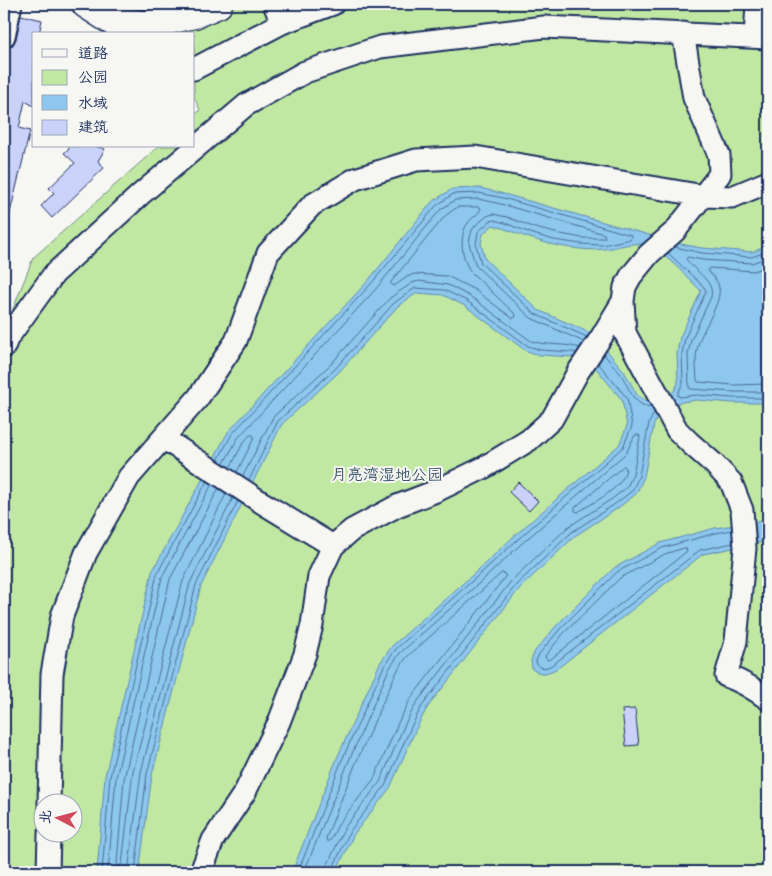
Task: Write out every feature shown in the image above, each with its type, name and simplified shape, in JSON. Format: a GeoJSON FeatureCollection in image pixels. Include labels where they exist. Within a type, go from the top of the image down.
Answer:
{"type":"FeatureCollection","features":[{"type":"Feature","properties":{"kind":"main road"},"geometry":{"type":"LineString","coordinates":[[86,4],[114,22],[147,25],[194,14],[218,4]]}},
{"type":"Feature","properties":{"kind":"main road"},"geometry":{"type":"LineString","coordinates":[[124,4],[149,7],[161,4]]}},
{"type":"Feature","properties":{"kind":"street"},"geometry":{"type":"LineString","coordinates":[[4,36],[11,4]]}},
{"type":"Feature","properties":{"kind":"street"},"geometry":{"type":"LineString","coordinates":[[274,4],[282,23]]}},
{"type":"Feature","properties":{"kind":"street"},"geometry":{"type":"LineString","coordinates":[[195,68],[282,23],[332,4]]}},
{"type":"Feature","properties":{"kind":"street"},"geometry":{"type":"LineString","coordinates":[[4,347],[54,274],[141,194],[246,105],[305,72],[380,47],[544,27],[762,38],[757,4]]}},
{"type":"Feature","properties":{"kind":"street"},"geometry":{"type":"LineString","coordinates":[[683,33],[694,98],[719,155],[720,174],[674,231],[649,254],[631,276],[625,287],[623,301],[625,334],[677,430],[731,482],[742,510],[745,548],[736,642],[726,676],[750,686],[768,699]]}},
{"type":"Feature","properties":{"kind":"street"},"geometry":{"type":"LineString","coordinates":[[49,794],[52,674],[62,616],[86,553],[129,477],[198,398],[236,341],[268,253],[312,205],[355,179],[416,160],[474,157],[704,196],[732,197],[768,182]]}},
{"type":"Feature","properties":{"kind":"street"},"geometry":{"type":"LineString","coordinates":[[201,872],[213,840],[245,792],[280,722],[305,654],[320,576],[333,546],[352,530],[397,506],[436,491],[485,467],[529,440],[552,419],[578,372],[623,301]]}},
{"type":"Feature","properties":{"kind":"street"},"geometry":{"type":"LineString","coordinates":[[163,438],[333,546]]}},
{"type":"Feature","properties":{"kind":"street"},"geometry":{"type":"LineString","coordinates":[[48,872],[49,844]]}},
{"type":"Feature","properties":{"kind":"green space","name":"月亮湾湿地公园"},"geometry":{"type":"Polygon","coordinates":[[[187,4],[768,4],[768,872],[4,872],[4,332],[33,258],[157,148],[195,148],[195,115],[200,110],[195,99],[195,32],[164,32],[187,4]]]}},
{"type":"Feature","properties":{"kind":"water"},"geometry":{"type":"Polygon","coordinates":[[[480,188],[681,244],[702,248],[753,252],[768,245],[768,403],[696,400],[670,405],[659,415],[654,424],[644,477],[636,494],[575,536],[520,588],[427,708],[390,788],[354,834],[336,872],[292,872],[337,758],[380,663],[392,646],[619,445],[627,426],[622,400],[595,367],[571,357],[540,355],[526,351],[465,306],[443,295],[417,293],[398,306],[338,373],[282,424],[201,586],[152,775],[139,872],[97,872],[105,776],[152,572],[228,432],[367,282],[432,202],[452,189],[480,188]],[[493,225],[483,234],[481,244],[485,259],[538,310],[593,334],[624,371],[637,395],[647,401],[655,402],[674,391],[678,383],[677,353],[680,337],[701,291],[675,265],[653,248],[645,245],[630,244],[596,250],[563,247],[545,243],[493,225]]]}},
{"type":"Feature","properties":{"kind":"water"},"geometry":{"type":"Polygon","coordinates":[[[768,520],[768,541],[703,554],[558,668],[545,673],[532,669],[531,660],[535,651],[556,626],[614,568],[660,543],[715,528],[768,520]]]}},
{"type":"Feature","properties":{"kind":"building"},"geometry":{"type":"Polygon","coordinates":[[[21,15],[42,20],[39,32],[32,32],[32,105],[25,101],[19,128],[30,131],[8,221],[4,221],[4,59],[6,48],[13,45],[21,15]]]}},
{"type":"Feature","properties":{"kind":"building"},"geometry":{"type":"Polygon","coordinates":[[[69,148],[105,149],[98,161],[104,168],[52,218],[41,206],[54,193],[49,188],[75,163],[64,153],[69,148]]]}},
{"type":"Feature","properties":{"kind":"building"},"geometry":{"type":"Polygon","coordinates":[[[518,482],[538,501],[529,511],[509,492],[518,482]]]}},
{"type":"Feature","properties":{"kind":"building"},"geometry":{"type":"Polygon","coordinates":[[[635,709],[639,745],[626,746],[622,710],[635,709]]]}}]}
